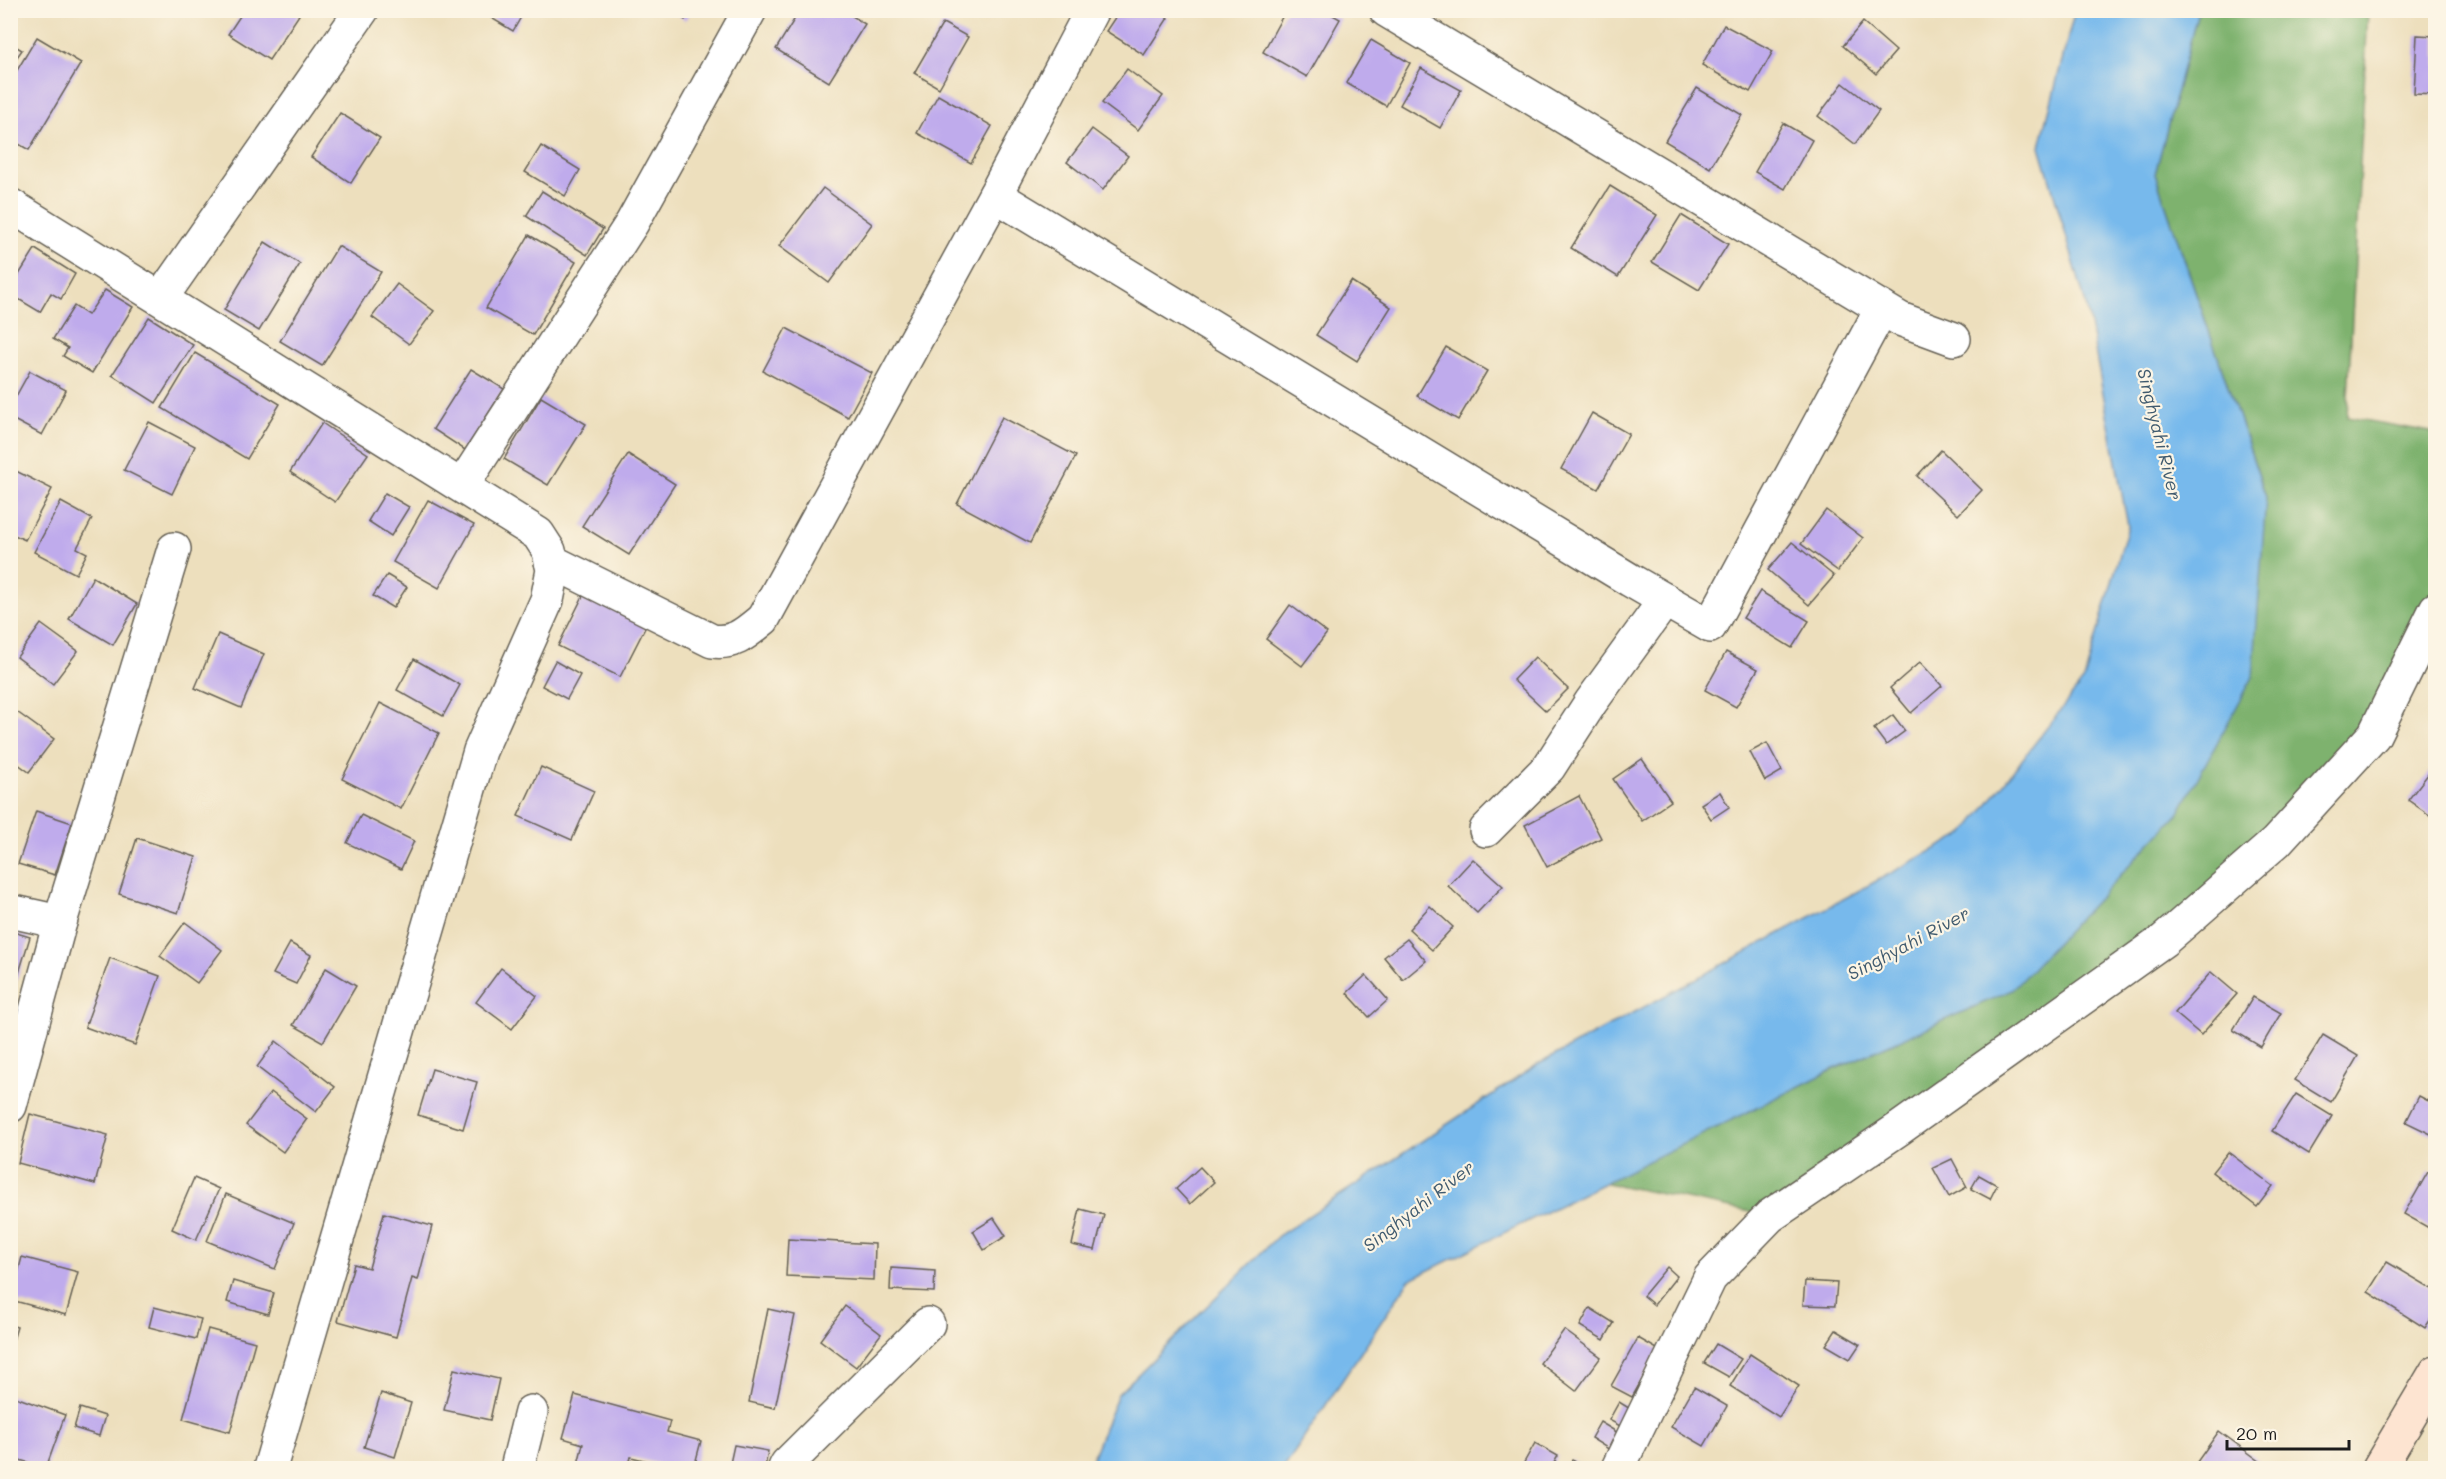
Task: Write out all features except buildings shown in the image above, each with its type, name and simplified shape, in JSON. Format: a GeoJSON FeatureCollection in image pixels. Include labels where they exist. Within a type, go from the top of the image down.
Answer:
{"type":"FeatureCollection","features":[{"type":"Feature","properties":{"kind":"street"},"geometry":{"type":"LineString","coordinates":[[160,298],[362,10]]}},
{"type":"Feature","properties":{"kind":"street"},"geometry":{"type":"LineString","coordinates":[[462,486],[632,223],[750,10]]}},
{"type":"Feature","properties":{"kind":"street"},"geometry":{"type":"LineString","coordinates":[[551,561],[712,641],[725,643],[742,637],[763,619],[995,195],[1092,10]]}},
{"type":"Feature","properties":{"kind":"street"},"geometry":{"type":"LineString","coordinates":[[1386,10],[1900,319],[1954,339]]}},
{"type":"Feature","properties":{"kind":"street"},"geometry":{"type":"LineString","coordinates":[[995,195],[1710,626],[1882,308]]}},
{"type":"Feature","properties":{"kind":"street"},"geometry":{"type":"LineString","coordinates":[[10,205],[538,534],[549,550],[553,570],[547,600],[476,762],[270,1468]]}},
{"type":"Feature","properties":{"kind":"street"},"geometry":{"type":"LineString","coordinates":[[10,1106],[60,922],[174,549]]}},
{"type":"Feature","properties":{"kind":"street"},"geometry":{"type":"LineString","coordinates":[[1486,830],[1549,767],[1591,702],[1665,600]]}},
{"type":"Feature","properties":{"kind":"street"},"geometry":{"type":"LineString","coordinates":[[1618,1468],[1710,1278],[1770,1216],[1900,1128],[2164,940],[2276,842],[2374,735],[2436,609]]}},
{"type":"Feature","properties":{"kind":"street"},"geometry":{"type":"LineString","coordinates":[[10,911],[60,922]]}},
{"type":"Feature","properties":{"kind":"street"},"geometry":{"type":"LineString","coordinates":[[785,1468],[928,1324]]}},
{"type":"Feature","properties":{"kind":"street"},"geometry":{"type":"LineString","coordinates":[[2379,1468],[2436,1372]]}},
{"type":"Feature","properties":{"kind":"street"},"geometry":{"type":"LineString","coordinates":[[517,1468],[531,1412]]}},
{"type":"Feature","properties":{"kind":"green space"},"geometry":{"type":"Polygon","coordinates":[[[2198,11],[2368,11],[2347,417],[2436,433],[2435,609],[2374,735],[2276,842],[1770,1216],[1602,1182],[1832,1070],[2012,990],[2266,497],[2155,174],[2198,11]]]}},
{"type":"Feature","properties":{"kind":"water","name":"Singhyahi River"},"geometry":{"type":"Polygon","coordinates":[[[2075,10],[2198,11],[2155,174],[2266,497],[2253,677],[2178,814],[2012,990],[1832,1070],[1409,1280],[1284,1468],[1088,1468],[1118,1394],[1278,1236],[1537,1065],[1965,833],[2084,680],[2128,526],[2087,308],[2040,146],[2075,10]]]}}]}
